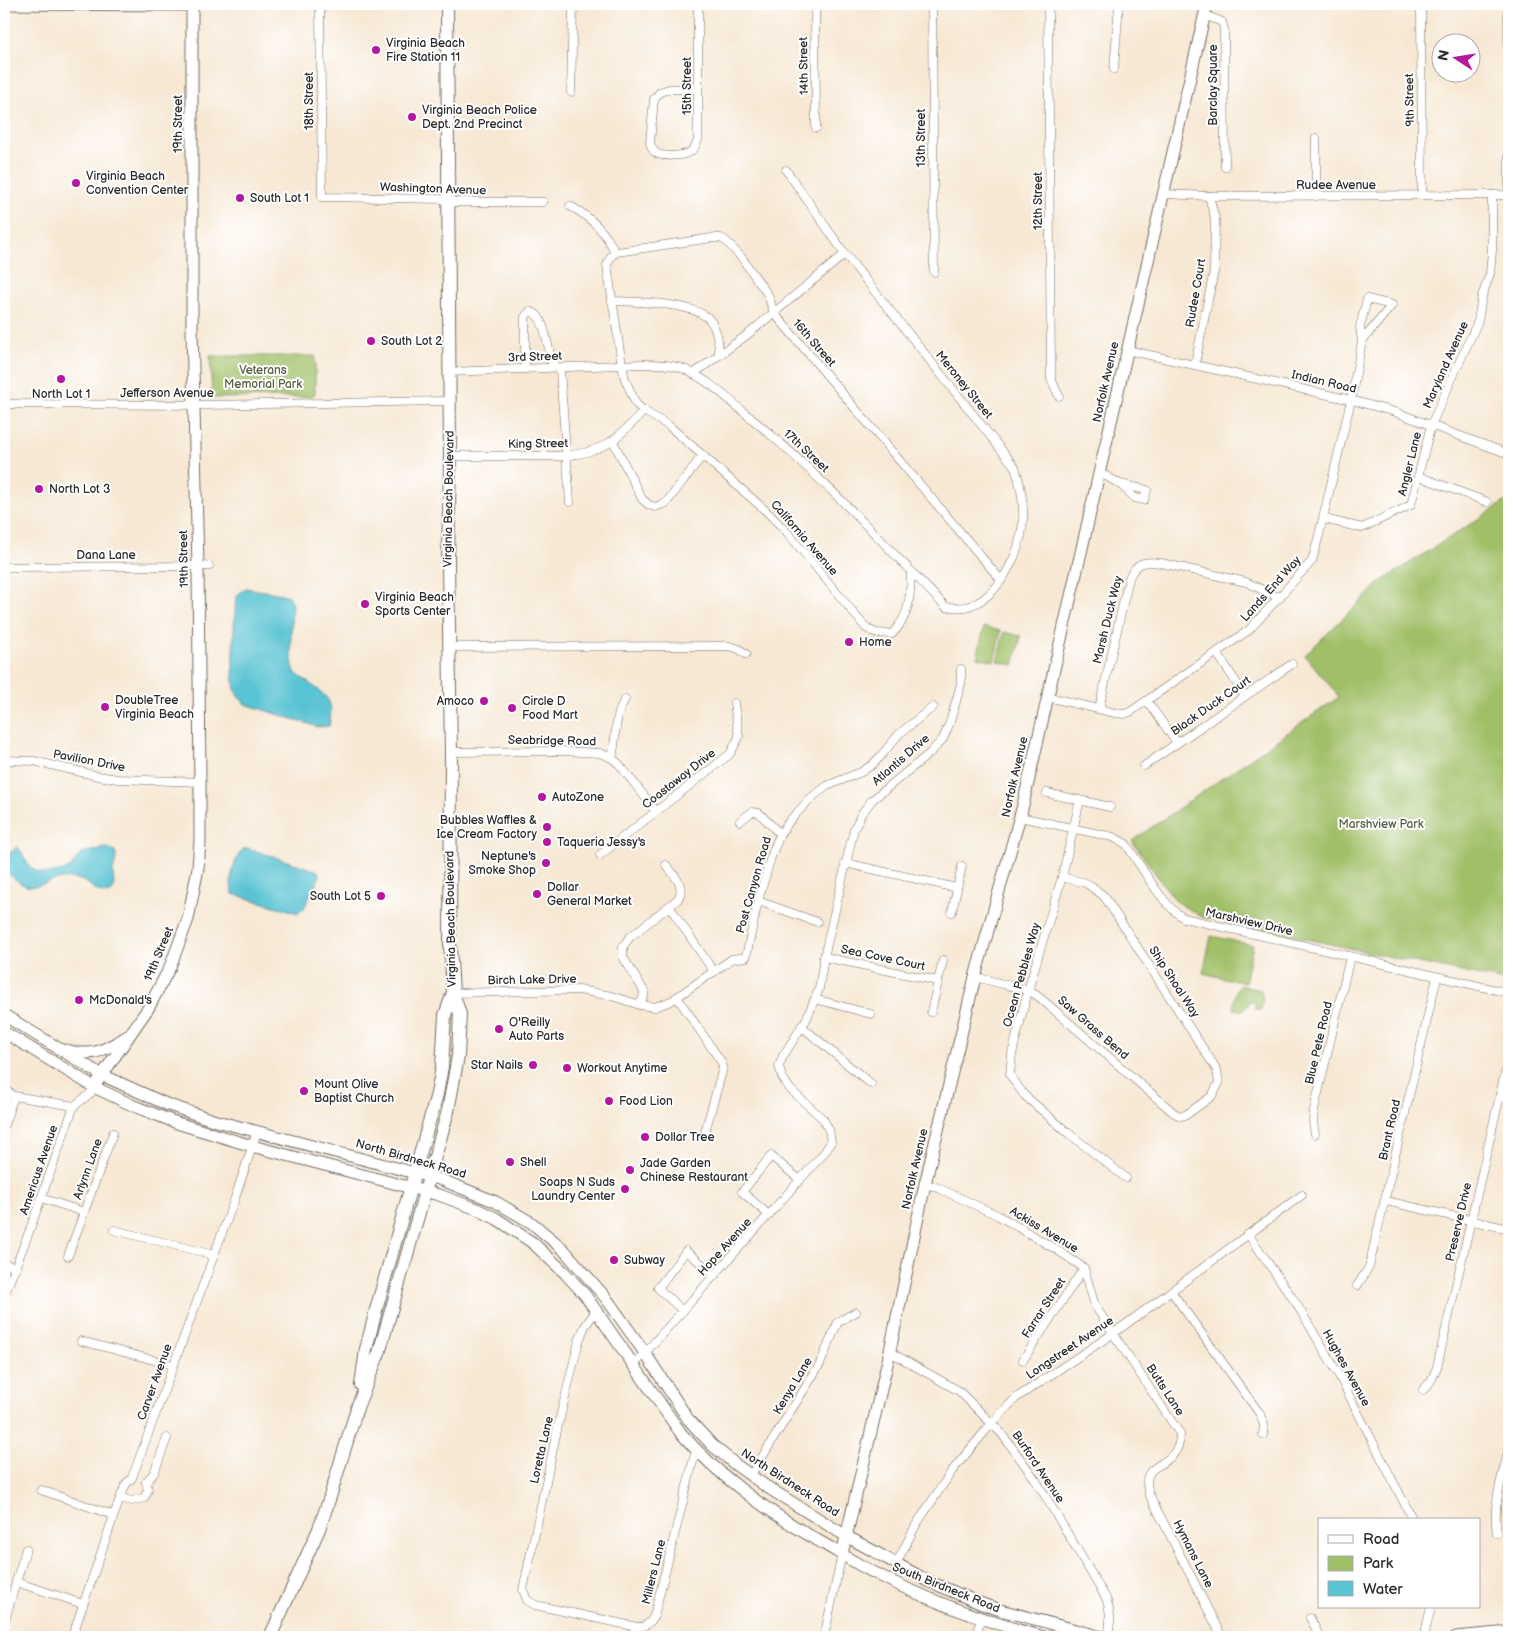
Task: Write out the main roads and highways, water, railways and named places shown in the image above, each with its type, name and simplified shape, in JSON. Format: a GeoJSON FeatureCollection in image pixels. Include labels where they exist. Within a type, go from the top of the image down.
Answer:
{"type":"FeatureCollection","features":[{"type":"Feature","properties":{"kind":"main road"},"geometry":{"type":"LineString","coordinates":[[4,4],[192,4]]}},
{"type":"Feature","properties":{"kind":"main road","name":"19th Street"},"geometry":{"type":"LineString","coordinates":[[94,1088],[149,1007],[170,967],[188,919],[194,894],[200,851],[203,566],[192,330],[192,4]]}},
{"type":"Feature","properties":{"kind":"main road","name":"Virginia Beach Boulevard"},"geometry":{"type":"LineString","coordinates":[[270,1637],[330,1500],[358,1405],[379,1353],[430,1177],[451,1098],[458,1056],[460,1014],[453,993],[450,944],[451,752],[448,562],[450,456],[447,4]]}},
{"type":"Feature","properties":{"kind":"main road","name":"Norfolk Avenue"},"geometry":{"type":"LineString","coordinates":[[842,1554],[890,1352],[925,1184],[975,977],[1020,817],[1206,9]]}},
{"type":"Feature","properties":{"kind":"main road","name":"Virginia Beach Boulevard"},"geometry":{"type":"LineString","coordinates":[[358,1405],[366,1349],[437,1094],[442,1067],[445,1015],[453,993]]}},
{"type":"Feature","properties":{"kind":"main road","name":"North Birdneck Road"},"geometry":{"type":"LineString","coordinates":[[4,1015],[102,1075],[166,1104],[213,1120],[430,1177],[477,1193],[532,1223],[563,1249],[606,1298],[700,1434],[722,1454],[767,1488],[846,1536]]}},
{"type":"Feature","properties":{"kind":"main road"},"geometry":{"type":"LineString","coordinates":[[4,1032],[94,1088],[177,1124],[454,1200],[496,1219],[534,1244],[585,1295],[680,1432],[696,1450],[725,1477],[754,1500],[842,1554]]}},
{"type":"Feature","properties":{"kind":"main road"},"geometry":{"type":"LineString","coordinates":[[56,1048],[80,1054],[97,1053],[131,1034]]}},
{"type":"Feature","properties":{"kind":"main road","name":"South Birdneck Road"},"geometry":{"type":"LineString","coordinates":[[846,1536],[928,1581],[982,1604],[1102,1637]]}},
{"type":"Feature","properties":{"kind":"main road","name":"South Birdneck Road"},"geometry":{"type":"LineString","coordinates":[[842,1554],[879,1576],[981,1618],[1044,1637]]}},
{"type":"Feature","properties":{"kind":"main road"},"geometry":{"type":"LineString","coordinates":[[1456,1637],[1509,1632]]}},
{"type":"Feature","properties":{"kind":"water"},"geometry":{"type":"Polygon","coordinates":[[[246,588],[288,596],[292,604],[291,650],[294,667],[297,674],[323,694],[330,703],[331,717],[329,726],[318,727],[245,704],[237,695],[233,676],[236,596],[246,588]]]}},
{"type":"Feature","properties":{"kind":"water"},"geometry":{"type":"Polygon","coordinates":[[[17,847],[30,866],[40,873],[46,874],[70,868],[81,853],[107,848],[113,850],[116,854],[116,860],[113,871],[114,887],[112,892],[103,894],[80,880],[71,879],[60,879],[30,887],[24,885],[4,871],[4,859],[17,847]]]}},
{"type":"Feature","properties":{"kind":"water"},"geometry":{"type":"Polygon","coordinates":[[[247,848],[318,871],[320,876],[303,910],[298,913],[233,894],[231,884],[235,864],[243,849],[247,848]]]}},
{"type":"Feature","properties":{"kind":"place","name":"Virginia Beach Fire Station 11"},"geometry":{"type":"Point","coordinates":[376,50]}},
{"type":"Feature","properties":{"kind":"place","name":"Virginia Beach Police Dept. 2nd Precinct"},"geometry":{"type":"Point","coordinates":[412,117]}},
{"type":"Feature","properties":{"kind":"place","name":"Virginia Beach Convention Center"},"geometry":{"type":"Point","coordinates":[76,183]}},
{"type":"Feature","properties":{"kind":"place","name":"South Lot 1"},"geometry":{"type":"Point","coordinates":[240,198]}},
{"type":"Feature","properties":{"kind":"place","name":"South Lot 2"},"geometry":{"type":"Point","coordinates":[371,341]}},
{"type":"Feature","properties":{"kind":"place","name":"North Lot 1"},"geometry":{"type":"Point","coordinates":[61,379]}},
{"type":"Feature","properties":{"kind":"place","name":"North Lot 3"},"geometry":{"type":"Point","coordinates":[39,489]}},
{"type":"Feature","properties":{"kind":"place","name":"Virginia Beach Sports Center"},"geometry":{"type":"Point","coordinates":[365,604]}},
{"type":"Feature","properties":{"kind":"place","name":"Home"},"geometry":{"type":"Point","coordinates":[849,642]}},
{"type":"Feature","properties":{"kind":"place","name":"Amoco"},"geometry":{"type":"Point","coordinates":[484,701]}},
{"type":"Feature","properties":{"kind":"place","name":"DoubleTree Virginia Beach"},"geometry":{"type":"Point","coordinates":[105,707]}},
{"type":"Feature","properties":{"kind":"place","name":"Circle D Food Mart"},"geometry":{"type":"Point","coordinates":[512,708]}},
{"type":"Feature","properties":{"kind":"place","name":"AutoZone"},"geometry":{"type":"Point","coordinates":[542,797]}},
{"type":"Feature","properties":{"kind":"place","name":"Bubbles Waffles & Ice Cream Factory"},"geometry":{"type":"Point","coordinates":[547,827]}},
{"type":"Feature","properties":{"kind":"place","name":"Taqueria Jessy's"},"geometry":{"type":"Point","coordinates":[547,842]}},
{"type":"Feature","properties":{"kind":"place","name":"Neptune's Smoke Shop"},"geometry":{"type":"Point","coordinates":[546,863]}},
{"type":"Feature","properties":{"kind":"place","name":"Dollar General Market"},"geometry":{"type":"Point","coordinates":[537,894]}},
{"type":"Feature","properties":{"kind":"place","name":"South Lot 5"},"geometry":{"type":"Point","coordinates":[381,896]}},
{"type":"Feature","properties":{"kind":"place","name":"McDonald's"},"geometry":{"type":"Point","coordinates":[79,1000]}},
{"type":"Feature","properties":{"kind":"place","name":"O'Reilly Auto Parts"},"geometry":{"type":"Point","coordinates":[499,1029]}},
{"type":"Feature","properties":{"kind":"place","name":"Star Nails"},"geometry":{"type":"Point","coordinates":[533,1065]}},
{"type":"Feature","properties":{"kind":"place","name":"Workout Anytime"},"geometry":{"type":"Point","coordinates":[567,1068]}},
{"type":"Feature","properties":{"kind":"place","name":"Mount Olive Baptist Church"},"geometry":{"type":"Point","coordinates":[304,1091]}},
{"type":"Feature","properties":{"kind":"place","name":"Food Lion"},"geometry":{"type":"Point","coordinates":[609,1101]}},
{"type":"Feature","properties":{"kind":"place","name":"Dollar Tree"},"geometry":{"type":"Point","coordinates":[645,1137]}},
{"type":"Feature","properties":{"kind":"place","name":"Shell"},"geometry":{"type":"Point","coordinates":[510,1162]}},
{"type":"Feature","properties":{"kind":"place","name":"Jade Garden Chinese Restaurant"},"geometry":{"type":"Point","coordinates":[630,1170]}},
{"type":"Feature","properties":{"kind":"place","name":"Soaps N Suds Laundry Center"},"geometry":{"type":"Point","coordinates":[625,1189]}},
{"type":"Feature","properties":{"kind":"place","name":"Subway"},"geometry":{"type":"Point","coordinates":[614,1260]}},
{"type":"Feature","properties":{"kind":"park label","name":"Veterans Memorial Park"},"geometry":{"type":"Point","coordinates":[263,377]}},
{"type":"Feature","properties":{"kind":"park label","name":"Marshview Park"},"geometry":{"type":"Point","coordinates":[1381,824]}}]}
